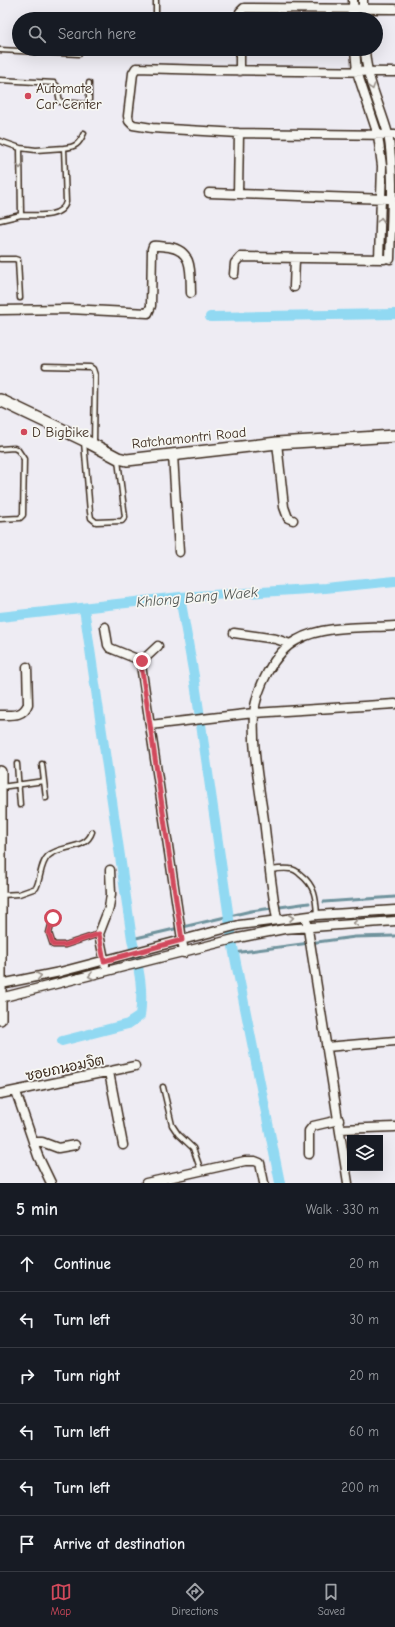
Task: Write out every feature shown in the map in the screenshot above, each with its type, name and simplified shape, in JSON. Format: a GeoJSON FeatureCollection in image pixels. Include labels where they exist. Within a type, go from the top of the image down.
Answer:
{"type":"FeatureCollection","features":[{"type":"Feature","properties":{"kind":"street"},"geometry":{"type":"LineString","coordinates":[[362,12],[363,0]]}},
{"type":"Feature","properties":{"kind":"street"},"geometry":{"type":"LineString","coordinates":[[240,12],[241,10],[247,8],[354,4],[362,9],[395,10]]}},
{"type":"Feature","properties":{"kind":"street"},"geometry":{"type":"LineString","coordinates":[[240,56],[240,71]]}},
{"type":"Feature","properties":{"kind":"street"},"geometry":{"type":"LineString","coordinates":[[356,56],[358,72],[378,135],[382,166],[379,259]]}},
{"type":"Feature","properties":{"kind":"street"},"geometry":{"type":"LineString","coordinates":[[234,274],[235,263],[240,257],[295,259],[392,259],[391,135],[367,72],[366,56]]}},
{"type":"Feature","properties":{"kind":"street"},"geometry":{"type":"LineString","coordinates":[[391,135],[239,133],[140,127],[133,125],[129,121],[128,116],[133,73],[136,68],[240,71],[395,72]]}},
{"type":"Feature","properties":{"kind":"street"},"geometry":{"type":"LineString","coordinates":[[238,194],[239,133]]}},
{"type":"Feature","properties":{"kind":"street"},"geometry":{"type":"LineString","coordinates":[[209,193],[392,200]]}},
{"type":"Feature","properties":{"kind":"street"},"geometry":{"type":"LineString","coordinates":[[0,310],[69,309],[148,313],[151,306],[153,246],[177,248],[186,255],[189,268],[191,293]]}},
{"type":"Feature","properties":{"kind":"street"},"geometry":{"type":"LineString","coordinates":[[294,287],[295,259]]}},
{"type":"Feature","properties":{"kind":"street","name":"Ratchamontri Road"},"geometry":{"type":"LineString","coordinates":[[0,400],[118,458],[127,460],[277,442],[395,436]]}},
{"type":"Feature","properties":{"kind":"street"},"geometry":{"type":"LineString","coordinates":[[277,442],[284,507],[288,518],[293,520]]}},
{"type":"Feature","properties":{"kind":"street"},"geometry":{"type":"LineString","coordinates":[[173,455],[179,552]]}},
{"type":"Feature","properties":{"kind":"street"},"geometry":{"type":"LineString","coordinates":[[277,919],[256,759],[254,713],[260,690],[274,661],[290,644],[312,633],[395,626]]}},
{"type":"Feature","properties":{"kind":"street"},"geometry":{"type":"LineString","coordinates":[[105,627],[108,645],[110,648],[142,661]]}},
{"type":"Feature","properties":{"kind":"street"},"geometry":{"type":"LineString","coordinates":[[234,633],[276,638],[290,644]]}},
{"type":"Feature","properties":{"kind":"street"},"geometry":{"type":"LineString","coordinates":[[158,646],[142,661],[141,664],[184,953]]}},
{"type":"Feature","properties":{"kind":"street"},"geometry":{"type":"LineString","coordinates":[[0,715],[16,715],[26,710],[28,704],[27,667]]}},
{"type":"Feature","properties":{"kind":"street"},"geometry":{"type":"LineString","coordinates":[[150,725],[204,720],[254,713],[395,704]]}},
{"type":"Feature","properties":{"kind":"street"},"geometry":{"type":"LineString","coordinates":[[0,772],[0,1019]]}},
{"type":"Feature","properties":{"kind":"street"},"geometry":{"type":"LineString","coordinates":[[106,972],[99,934],[109,908],[111,894],[110,870]]}},
{"type":"Feature","properties":{"kind":"street"},"geometry":{"type":"LineString","coordinates":[[1,984],[60,972],[239,925],[306,916],[395,910]]}},
{"type":"Feature","properties":{"kind":"street"},"geometry":{"type":"LineString","coordinates":[[306,916],[348,1183]]}},
{"type":"Feature","properties":{"kind":"street"},"geometry":{"type":"LineString","coordinates":[[0,998],[129,967],[238,938],[284,929],[395,921]]}},
{"type":"Feature","properties":{"kind":"street"},"geometry":{"type":"LineString","coordinates":[[326,1046],[395,1041]]}},
{"type":"Feature","properties":{"kind":"street","name":"ซอยถนอมจิต"},"geometry":{"type":"LineString","coordinates":[[0,1094],[16,1092],[135,1066]]}},
{"type":"Feature","properties":{"kind":"street"},"geometry":{"type":"LineString","coordinates":[[109,1072],[123,1145]]}},
{"type":"Feature","properties":{"kind":"street"},"geometry":{"type":"LineString","coordinates":[[16,1092],[38,1156],[51,1183]]}},
{"type":"Feature","properties":{"kind":"street"},"geometry":{"type":"LineString","coordinates":[[309,1154],[309,1131],[313,1126],[339,1120]]}},
{"type":"Feature","properties":{"kind":"street"},"geometry":{"type":"LineString","coordinates":[[340,1129],[395,1127]]}},
{"type":"Feature","properties":{"kind":"street"},"geometry":{"type":"LineString","coordinates":[[33,1142],[42,1142],[58,1148],[75,1146]]}},
{"type":"Feature","properties":{"kind":"street"},"geometry":{"type":"LineString","coordinates":[[146,1183],[245,1161],[255,1161],[260,1163],[264,1183]]}},
{"type":"Feature","properties":{"kind":"lane"},"geometry":{"type":"LineString","coordinates":[[156,0],[156,12]]}},
{"type":"Feature","properties":{"kind":"lane"},"geometry":{"type":"LineString","coordinates":[[0,50],[12,51]]}},
{"type":"Feature","properties":{"kind":"lane"},"geometry":{"type":"LineString","coordinates":[[0,80],[54,83],[57,86],[60,102],[87,104],[89,100],[89,83]]}},
{"type":"Feature","properties":{"kind":"lane"},"geometry":{"type":"LineString","coordinates":[[0,141],[20,148],[36,150],[64,148],[76,146],[84,133]]}},
{"type":"Feature","properties":{"kind":"lane"},"geometry":{"type":"LineString","coordinates":[[20,148],[21,215]]}},
{"type":"Feature","properties":{"kind":"lane"},"geometry":{"type":"LineString","coordinates":[[0,220],[21,215],[50,214],[59,212],[65,208],[64,148]]}},
{"type":"Feature","properties":{"kind":"lane"},"geometry":{"type":"LineString","coordinates":[[0,259],[18,260],[20,298]]}},
{"type":"Feature","properties":{"kind":"lane"},"geometry":{"type":"LineString","coordinates":[[45,366],[90,367],[93,369],[95,375],[94,445]]}},
{"type":"Feature","properties":{"kind":"lane"},"geometry":{"type":"LineString","coordinates":[[84,440],[90,512],[91,518],[96,522],[122,521],[125,517],[118,458]]}},
{"type":"Feature","properties":{"kind":"lane"},"geometry":{"type":"LineString","coordinates":[[0,449],[14,448],[18,450],[24,459],[23,515],[20,518],[0,519]]}},
{"type":"Feature","properties":{"kind":"lane"},"geometry":{"type":"LineString","coordinates":[[17,764],[20,805]]}},
{"type":"Feature","properties":{"kind":"lane"},"geometry":{"type":"LineString","coordinates":[[42,764],[46,798]]}},
{"type":"Feature","properties":{"kind":"lane"},"geometry":{"type":"LineString","coordinates":[[1,787],[44,781]]}},
{"type":"Feature","properties":{"kind":"lane"},"geometry":{"type":"LineString","coordinates":[[1,895],[19,894],[36,888],[40,882],[43,865],[49,855],[56,851],[76,846],[87,841],[92,832]]}},
{"type":"Feature","properties":{"kind":"lane"},"geometry":{"type":"LineString","coordinates":[[271,870],[295,870],[306,879],[312,886],[316,896],[317,915]]}},
{"type":"Feature","properties":{"kind":"lane"},"geometry":{"type":"LineString","coordinates":[[53,918],[49,933],[53,945],[65,945],[99,934]]}},
{"type":"Feature","properties":{"kind":"lane"},"geometry":{"type":"LineString","coordinates":[[163,1087],[172,1125],[178,1134],[193,1148],[201,1171]]}},
{"type":"Feature","properties":{"kind":"waterway"},"geometry":{"type":"LineString","coordinates":[[210,317],[395,314]]}},
{"type":"Feature","properties":{"kind":"waterway","name":"Khlong Bang Waek"},"geometry":{"type":"LineString","coordinates":[[0,617],[180,597],[325,588],[395,581]]}},
{"type":"Feature","properties":{"kind":"waterway"},"geometry":{"type":"LineString","coordinates":[[180,597],[194,676],[234,953],[280,1183]]}},
{"type":"Feature","properties":{"kind":"waterway"},"geometry":{"type":"LineString","coordinates":[[62,1041],[128,1024],[140,1016],[141,1005],[140,977],[132,939],[84,608]]}},
{"type":"Feature","properties":{"kind":"waterway"},"geometry":{"type":"LineString","coordinates":[[324,902],[395,897]]}},
{"type":"Feature","properties":{"kind":"waterway"},"geometry":{"type":"LineString","coordinates":[[132,939],[251,911],[309,903]]}},
{"type":"Feature","properties":{"kind":"waterway"},"geometry":{"type":"LineString","coordinates":[[234,953],[355,937],[395,936]]}},
{"type":"Feature","properties":{"kind":"place","name":"Automate Car Center"},"geometry":{"type":"Point","coordinates":[28,96]}},
{"type":"Feature","properties":{"kind":"place","name":"D Bigbike"},"geometry":{"type":"Point","coordinates":[24,432]}},
{"type":"Feature","properties":{"kind":"route"},"geometry":{"type":"LineString","coordinates":[[53,918],[49,933],[53,945],[65,945],[99,934],[104,961],[182,940],[141,664],[142,661]]}}]}
